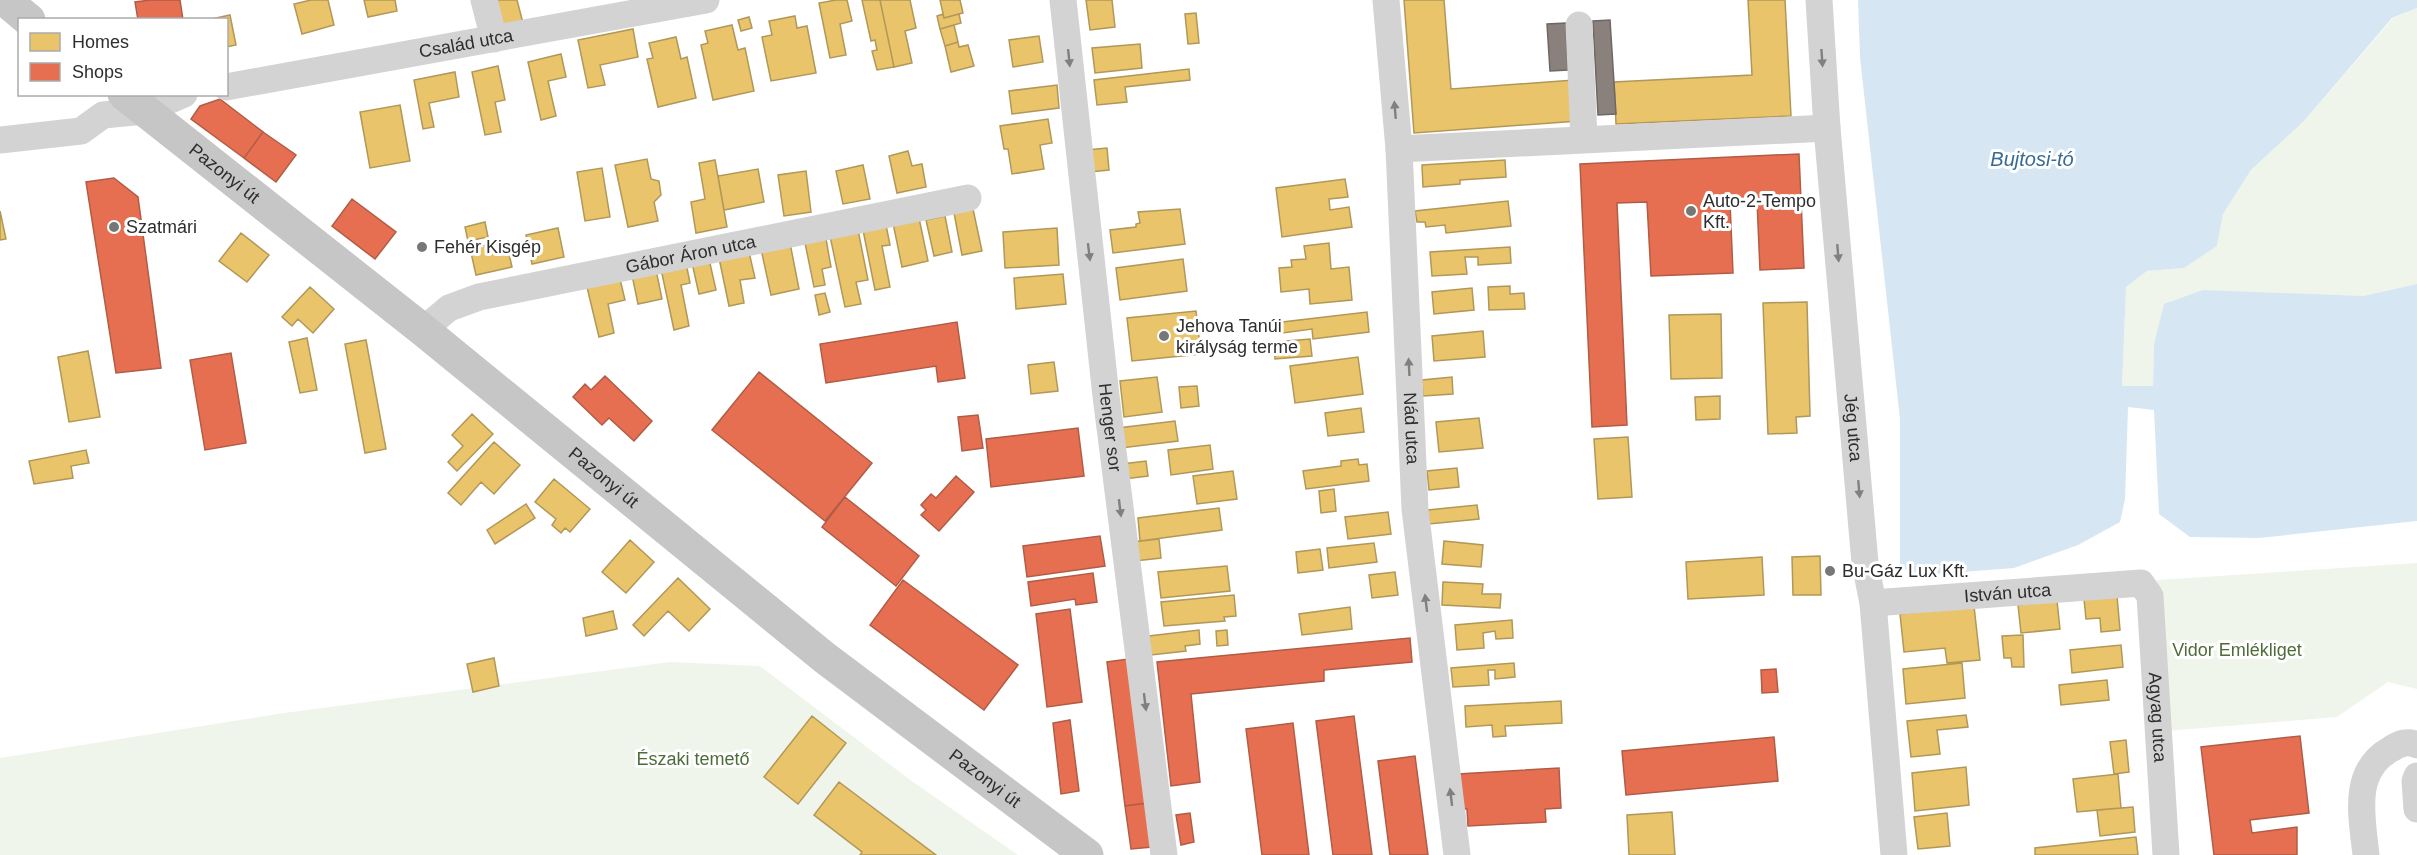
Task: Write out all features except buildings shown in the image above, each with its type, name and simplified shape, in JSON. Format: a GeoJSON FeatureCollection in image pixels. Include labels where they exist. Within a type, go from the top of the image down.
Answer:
{"type":"FeatureCollection","features":[{"type":"Feature","properties":{"kind":"main road"},"geometry":{"type":"LineString","coordinates":[[5,0],[27,18]]}},
{"type":"Feature","properties":{"kind":"main road","name":"Pazonyi út"},"geometry":{"type":"LineString","coordinates":[[134,103],[423,330],[825,658],[1087,855]]}},
{"type":"Feature","properties":{"kind":"street"},"geometry":{"type":"LineString","coordinates":[[484,0],[494,39]]}},
{"type":"Feature","properties":{"kind":"street","name":"Család utca"},"geometry":{"type":"LineString","coordinates":[[228,87],[706,0]]}},
{"type":"Feature","properties":{"kind":"street","name":"Henger sor"},"geometry":{"type":"LineString","coordinates":[[1063,0],[1106,396],[1164,855]]}},
{"type":"Feature","properties":{"kind":"street","name":"Nád utca"},"geometry":{"type":"LineString","coordinates":[[1386,0],[1399,149],[1415,509],[1457,855]]}},
{"type":"Feature","properties":{"kind":"street","name":"Jég utca"},"geometry":{"type":"LineString","coordinates":[[1819,0],[1827,128],[1865,563],[1873,603],[1893,855]]}},
{"type":"Feature","properties":{"kind":"street"},"geometry":{"type":"LineString","coordinates":[[1579,25],[1584,139]]}},
{"type":"Feature","properties":{"kind":"street"},"geometry":{"type":"LineString","coordinates":[[0,140],[81,130],[103,115],[134,103],[173,96]]}},
{"type":"Feature","properties":{"kind":"street"},"geometry":{"type":"LineString","coordinates":[[1399,149],[1827,128]]}},
{"type":"Feature","properties":{"kind":"street","name":"Gábor Áron utca"},"geometry":{"type":"LineString","coordinates":[[423,330],[449,308],[479,297],[968,198]]}},
{"type":"Feature","properties":{"kind":"street","name":"István utca"},"geometry":{"type":"LineString","coordinates":[[1873,603],[2141,583]]}},
{"type":"Feature","properties":{"kind":"street","name":"Agyag utca"},"geometry":{"type":"LineString","coordinates":[[2141,583],[2151,596],[2166,855]]}},
{"type":"Feature","properties":{"kind":"street"},"geometry":{"type":"LineString","coordinates":[[2366,855],[2361,801],[2364,777],[2379,755],[2386,737],[2395,726],[2408,725],[2417,728]]}},
{"type":"Feature","properties":{"kind":"street"},"geometry":{"type":"LineString","coordinates":[[2379,755],[2400,744],[2411,742],[2417,745]]}},
{"type":"Feature","properties":{"kind":"street"},"geometry":{"type":"LineString","coordinates":[[2417,776],[2415,781],[2417,809]]}},
{"type":"Feature","properties":{"kind":"green space"},"geometry":{"type":"Polygon","coordinates":[[[2417,8],[2417,284],[2363,296],[2285,294],[2154,344],[2153,386],[2122,386],[2126,287],[2147,271],[2184,268],[2217,246],[2223,214],[2251,170],[2304,121],[2393,18],[2417,8]]]}},
{"type":"Feature","properties":{"kind":"green space","name":"Vidor Emlékliget"},"geometry":{"type":"Polygon","coordinates":[[[2417,563],[2417,689],[2388,682],[2337,717],[2166,731],[2157,580],[2417,563]]]}},
{"type":"Feature","properties":{"kind":"green space","name":"Északi temető"},"geometry":{"type":"Polygon","coordinates":[[[670,662],[760,666],[909,779],[1018,855],[0,855],[0,758],[284,713],[670,662]]]}},
{"type":"Feature","properties":{"kind":"water","name":"Bujtosi-tó"},"geometry":{"type":"Polygon","coordinates":[[[1858,0],[2417,0],[2417,8],[2392,18],[2304,121],[2251,170],[2223,214],[2217,246],[2184,268],[2147,271],[2126,287],[2122,386],[2153,386],[2154,344],[2164,304],[2203,290],[2363,296],[2417,284],[2417,521],[2259,538],[2190,537],[2159,514],[2154,410],[2128,407],[2125,499],[2120,522],[2078,545],[2014,568],[1911,576],[1900,563],[1900,419],[1860,57],[1858,0]]]}},
{"type":"Feature","properties":{"kind":"place","name":"Auto-2-Tempo Kft."},"geometry":{"type":"Point","coordinates":[1691,211]}},
{"type":"Feature","properties":{"kind":"place","name":"Szatmári"},"geometry":{"type":"Point","coordinates":[114,227]}},
{"type":"Feature","properties":{"kind":"place","name":"Fehér Kisgép"},"geometry":{"type":"Point","coordinates":[422,247]}},
{"type":"Feature","properties":{"kind":"place","name":"Jehova Tanúi királyság terme"},"geometry":{"type":"Point","coordinates":[1164,336]}},
{"type":"Feature","properties":{"kind":"place","name":"Bu-Gáz Lux Kft."},"geometry":{"type":"Point","coordinates":[1830,571]}}]}
